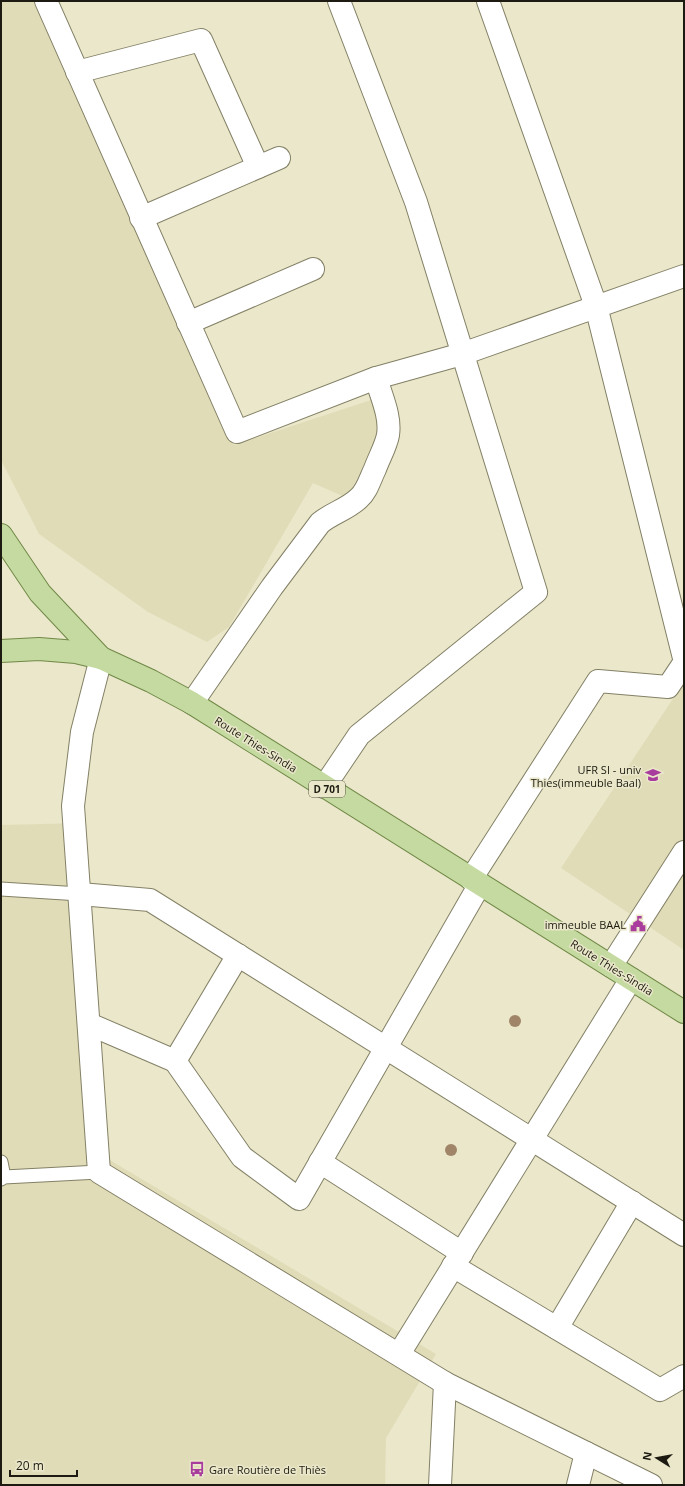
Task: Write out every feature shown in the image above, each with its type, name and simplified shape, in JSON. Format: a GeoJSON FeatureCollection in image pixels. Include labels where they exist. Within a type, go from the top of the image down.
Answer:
{"type":"FeatureCollection","features":[{"type":"Feature","properties":{"kind":"main road","name":"Route Thies-Sindia"},"geometry":{"type":"LineString","coordinates":[[1,535],[40,593],[102,658],[151,681],[192,704],[684,1012]]}},
{"type":"Feature","properties":{"kind":"main road"},"geometry":{"type":"LineString","coordinates":[[1,651],[39,649],[76,652],[102,658]]}},
{"type":"Feature","properties":{"kind":"street"},"geometry":{"type":"LineString","coordinates":[[46,1],[237,432],[376,378],[462,354],[684,276]]}},
{"type":"Feature","properties":{"kind":"street"},"geometry":{"type":"LineString","coordinates":[[324,787],[359,735],[536,592],[416,202],[339,1]]}},
{"type":"Feature","properties":{"kind":"street"},"geometry":{"type":"LineString","coordinates":[[488,1],[596,306],[684,658]]}},
{"type":"Feature","properties":{"kind":"street"},"geometry":{"type":"LineString","coordinates":[[77,72],[201,40],[258,167]]}},
{"type":"Feature","properties":{"kind":"street"},"geometry":{"type":"LineString","coordinates":[[142,218],[279,158]]}},
{"type":"Feature","properties":{"kind":"street"},"geometry":{"type":"LineString","coordinates":[[188,323],[313,269]]}},
{"type":"Feature","properties":{"kind":"street"},"geometry":{"type":"LineString","coordinates":[[192,704],[272,586],[320,523],[327,517],[347,508],[365,491],[386,442],[389,426],[388,416],[376,378]]}},
{"type":"Feature","properties":{"kind":"street"},"geometry":{"type":"LineString","coordinates":[[102,658],[82,732],[74,806],[99,1172],[445,1382],[651,1485]]}},
{"type":"Feature","properties":{"kind":"street"},"geometry":{"type":"LineString","coordinates":[[89,1024],[175,1061],[242,1157],[299,1199],[386,1048],[475,881],[598,681],[668,687],[684,663]]}},
{"type":"Feature","properties":{"kind":"street"},"geometry":{"type":"LineString","coordinates":[[611,966],[684,852]]}},
{"type":"Feature","properties":{"kind":"street"},"geometry":{"type":"LineString","coordinates":[[80,894],[150,900],[684,1235]]}},
{"type":"Feature","properties":{"kind":"street"},"geometry":{"type":"LineString","coordinates":[[175,1061],[238,955]]}},
{"type":"Feature","properties":{"kind":"street"},"geometry":{"type":"LineString","coordinates":[[399,1354],[632,979]]}},
{"type":"Feature","properties":{"kind":"street"},"geometry":{"type":"LineString","coordinates":[[320,1162],[557,1328],[660,1390],[684,1376]]}},
{"type":"Feature","properties":{"kind":"street"},"geometry":{"type":"LineString","coordinates":[[557,1328],[632,1202]]}},
{"type":"Feature","properties":{"kind":"street"},"geometry":{"type":"LineString","coordinates":[[440,1485],[445,1382]]}},
{"type":"Feature","properties":{"kind":"street"},"geometry":{"type":"LineString","coordinates":[[578,1485],[586,1453]]}},
{"type":"Feature","properties":{"kind":"lane"},"geometry":{"type":"LineString","coordinates":[[1,889],[80,894]]}},
{"type":"Feature","properties":{"kind":"lane"},"geometry":{"type":"LineString","coordinates":[[1,1162],[2,1178],[99,1172]]}},
{"type":"Feature","properties":{"kind":"shaded area"},"geometry":{"type":"Polygon","coordinates":[[[1,1],[37,1],[62,54],[234,445],[371,400],[385,425],[347,498],[313,483],[229,627],[207,642],[148,612],[39,534],[1,460],[1,1]]]}},
{"type":"Feature","properties":{"kind":"shaded area","name":"UFR SI - univ Thies(immeuble Baal)"},"geometry":{"type":"Polygon","coordinates":[[[684,682],[684,950],[561,868],[684,682]]]}},
{"type":"Feature","properties":{"kind":"shaded area"},"geometry":{"type":"Polygon","coordinates":[[[82,823],[108,1159],[436,1354],[386,1438],[385,1485],[1,1485],[1,825],[82,823]]]}},
{"type":"Feature","properties":{"kind":"place","name":"UFR SI - univ Thies(immeuble Baal)"},"geometry":{"type":"Point","coordinates":[653,775]}},
{"type":"Feature","properties":{"kind":"place","name":"immeuble BAAL"},"geometry":{"type":"Point","coordinates":[638,924]}},
{"type":"Feature","properties":{"kind":"place","name":"Gare Routière de Thiès"},"geometry":{"type":"Point","coordinates":[197,1469]}}]}
